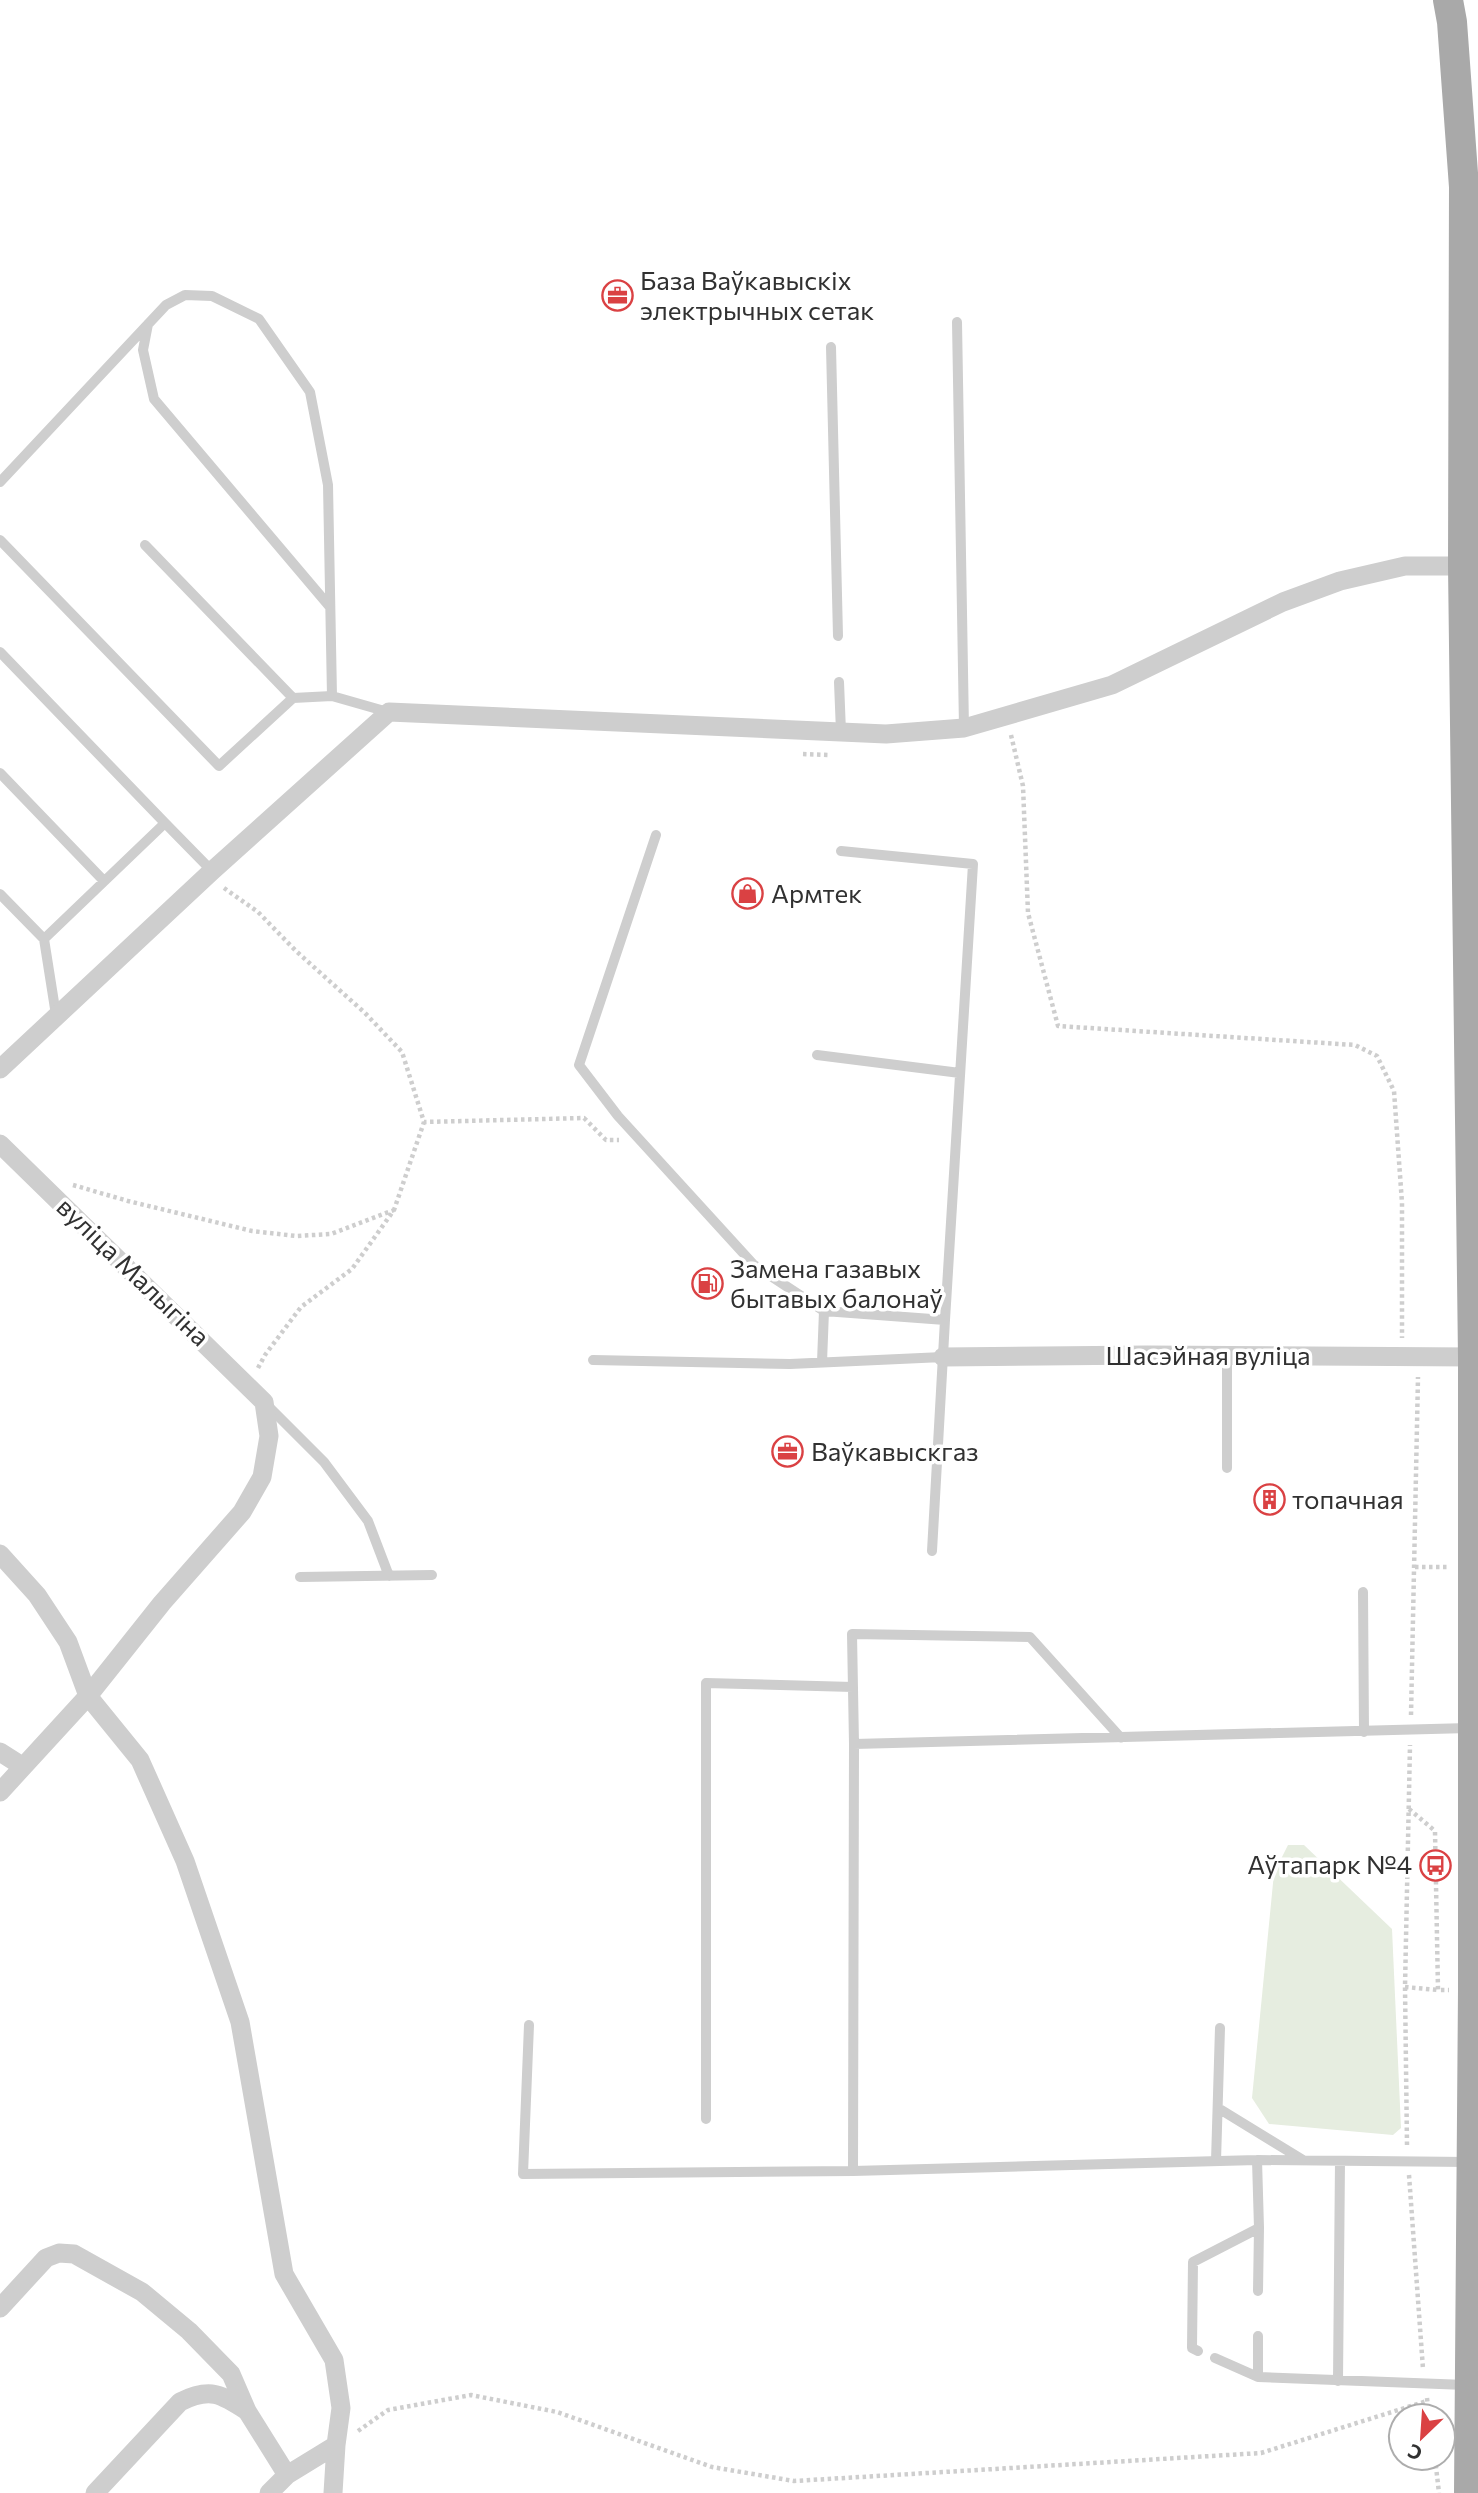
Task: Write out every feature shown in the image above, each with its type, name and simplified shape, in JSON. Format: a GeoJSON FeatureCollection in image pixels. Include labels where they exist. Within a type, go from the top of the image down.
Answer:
{"type":"FeatureCollection","features":[{"type":"Feature","properties":{"kind":"main road"},"geometry":{"type":"LineString","coordinates":[[1448,0],[1452,22],[1464,187],[1463,566],[1473,1357],[1475,1790],[1471,2162],[1474,2302],[1469,2493]]}},
{"type":"Feature","properties":{"kind":"street"},"geometry":{"type":"LineString","coordinates":[[0,1069],[216,878],[389,712],[886,734],[964,728],[1112,685],[1283,602],[1340,581],[1405,566],[1463,566]]}},
{"type":"Feature","properties":{"kind":"street","name":"вуліца Малыгіна"},"geometry":{"type":"LineString","coordinates":[[0,1144],[264,1402]]}},
{"type":"Feature","properties":{"kind":"street","name":"Шасэйная вуліца"},"geometry":{"type":"LineString","coordinates":[[943,1357],[1473,1357]]}},
{"type":"Feature","properties":{"kind":"street"},"geometry":{"type":"LineString","coordinates":[[0,1792],[88,1696],[162,1603],[242,1513],[262,1477],[269,1436],[264,1402]]}},
{"type":"Feature","properties":{"kind":"street"},"geometry":{"type":"LineString","coordinates":[[0,1554],[37,1595],[68,1643],[88,1696],[140,1760],[185,1861],[240,2022],[284,2274],[334,2360],[341,2408],[333,2493]]}},
{"type":"Feature","properties":{"kind":"street"},"geometry":{"type":"LineString","coordinates":[[0,1752],[22,1766]]}},
{"type":"Feature","properties":{"kind":"street"},"geometry":{"type":"LineString","coordinates":[[0,2308],[46,2259],[59,2253],[74,2254],[142,2292],[189,2331],[231,2374],[247,2411],[287,2475]]}},
{"type":"Feature","properties":{"kind":"street"},"geometry":{"type":"LineString","coordinates":[[95,2493],[180,2402],[196,2394],[220,2394],[247,2411]]}},
{"type":"Feature","properties":{"kind":"street"},"geometry":{"type":"LineString","coordinates":[[269,2493],[287,2475],[336,2445]]}},
{"type":"Feature","properties":{"kind":"lane"},"geometry":{"type":"LineString","coordinates":[[0,482],[166,305],[185,295],[212,296],[259,319],[310,392],[328,485],[332,696]]}},
{"type":"Feature","properties":{"kind":"lane"},"geometry":{"type":"LineString","coordinates":[[957,322],[964,728]]}},
{"type":"Feature","properties":{"kind":"lane"},"geometry":{"type":"LineString","coordinates":[[148,324],[143,350],[154,399],[330,607]]}},
{"type":"Feature","properties":{"kind":"lane"},"geometry":{"type":"LineString","coordinates":[[831,347],[838,636]]}},
{"type":"Feature","properties":{"kind":"lane"},"geometry":{"type":"LineString","coordinates":[[0,540],[219,766],[293,698],[332,696],[389,712]]}},
{"type":"Feature","properties":{"kind":"lane"},"geometry":{"type":"LineString","coordinates":[[145,545],[293,698]]}},
{"type":"Feature","properties":{"kind":"lane"},"geometry":{"type":"LineString","coordinates":[[0,652],[216,878]]}},
{"type":"Feature","properties":{"kind":"lane"},"geometry":{"type":"LineString","coordinates":[[839,682],[841,732]]}},
{"type":"Feature","properties":{"kind":"lane"},"geometry":{"type":"LineString","coordinates":[[0,773],[104,881]]}},
{"type":"Feature","properties":{"kind":"lane"},"geometry":{"type":"LineString","coordinates":[[44,939],[165,822]]}},
{"type":"Feature","properties":{"kind":"lane"},"geometry":{"type":"LineString","coordinates":[[656,835],[579,1066],[636,1136],[754,1265],[824,1311],[945,1320]]}},
{"type":"Feature","properties":{"kind":"lane"},"geometry":{"type":"LineString","coordinates":[[841,850],[973,864],[932,1551]]}},
{"type":"Feature","properties":{"kind":"lane"},"geometry":{"type":"LineString","coordinates":[[0,894],[44,939],[57,1018]]}},
{"type":"Feature","properties":{"kind":"lane"},"geometry":{"type":"LineString","coordinates":[[817,1055],[960,1073]]}},
{"type":"Feature","properties":{"kind":"lane"},"geometry":{"type":"LineString","coordinates":[[822,1362],[824,1311]]}},
{"type":"Feature","properties":{"kind":"lane"},"geometry":{"type":"LineString","coordinates":[[1227,1355],[1227,1468]]}},
{"type":"Feature","properties":{"kind":"lane"},"geometry":{"type":"LineString","coordinates":[[593,1360],[790,1364],[943,1357]]}},
{"type":"Feature","properties":{"kind":"lane"},"geometry":{"type":"LineString","coordinates":[[264,1402],[324,1462],[368,1521],[389,1576]]}},
{"type":"Feature","properties":{"kind":"lane"},"geometry":{"type":"LineString","coordinates":[[300,1577],[432,1575]]}},
{"type":"Feature","properties":{"kind":"lane"},"geometry":{"type":"LineString","coordinates":[[1363,1592],[1364,1732]]}},
{"type":"Feature","properties":{"kind":"lane"},"geometry":{"type":"LineString","coordinates":[[853,2171],[852,1634],[1030,1637],[1121,1738]]}},
{"type":"Feature","properties":{"kind":"lane"},"geometry":{"type":"LineString","coordinates":[[706,2119],[706,1683],[853,1687]]}},
{"type":"Feature","properties":{"kind":"lane"},"geometry":{"type":"LineString","coordinates":[[854,1744],[1473,1728]]}},
{"type":"Feature","properties":{"kind":"lane"},"geometry":{"type":"LineString","coordinates":[[529,2025],[523,2174],[853,2171],[1257,2160],[1471,2162]]}},
{"type":"Feature","properties":{"kind":"lane"},"geometry":{"type":"LineString","coordinates":[[1216,2161],[1220,2028]]}},
{"type":"Feature","properties":{"kind":"lane"},"geometry":{"type":"LineString","coordinates":[[1218,2108],[1303,2160]]}},
{"type":"Feature","properties":{"kind":"lane"},"geometry":{"type":"LineString","coordinates":[[1257,2160],[1258,2291]]}},
{"type":"Feature","properties":{"kind":"lane"},"geometry":{"type":"LineString","coordinates":[[1338,2381],[1340,2161]]}},
{"type":"Feature","properties":{"kind":"lane"},"geometry":{"type":"LineString","coordinates":[[1198,2351],[1192,2348],[1193,2262],[1259,2228]]}},
{"type":"Feature","properties":{"kind":"lane"},"geometry":{"type":"LineString","coordinates":[[1258,2336],[1258,2377]]}},
{"type":"Feature","properties":{"kind":"lane"},"geometry":{"type":"LineString","coordinates":[[1215,2358],[1258,2377],[1338,2381],[1425,2383],[1473,2369]]}},
{"type":"Feature","properties":{"kind":"path"},"geometry":{"type":"LineString","coordinates":[[336,2445],[388,2410],[471,2395],[557,2412],[712,2467],[794,2482],[1261,2453],[1427,2401],[1408,2161],[1405,1987],[1410,1731],[1410,1356],[1394,1091],[1377,1056],[1354,1045],[1058,1026],[1027,913],[1023,786],[1012,735],[999,739]]}},
{"type":"Feature","properties":{"kind":"path"},"geometry":{"type":"LineString","coordinates":[[794,753],[834,754]]}},
{"type":"Feature","properties":{"kind":"path"},"geometry":{"type":"LineString","coordinates":[[216,878],[258,912],[296,951],[365,1013],[402,1052],[424,1122],[394,1210],[352,1269],[301,1307],[265,1356],[248,1386]]}},
{"type":"Feature","properties":{"kind":"path"},"geometry":{"type":"LineString","coordinates":[[424,1122],[584,1118],[606,1140],[617,1141],[636,1136]]}},
{"type":"Feature","properties":{"kind":"path"},"geometry":{"type":"LineString","coordinates":[[69,1184],[252,1231],[296,1237],[331,1234],[394,1210]]}},
{"type":"Feature","properties":{"kind":"path"},"geometry":{"type":"LineString","coordinates":[[1409,1809],[1434,1831],[1438,1990]]}},
{"type":"Feature","properties":{"kind":"path"},"geometry":{"type":"LineString","coordinates":[[1405,1987],[1473,1991]]}},
{"type":"Feature","properties":{"kind":"path"},"geometry":{"type":"LineString","coordinates":[[1437,2472],[1439,2493]]}},
{"type":"Feature","properties":{"kind":"shaded area"},"geometry":{"type":"Polygon","coordinates":[[[1288,1845],[1304,1845],[1392,1929],[1401,2128],[1393,2135],[1269,2124],[1252,2098],[1274,1873],[1288,1845]]]}},
{"type":"Feature","properties":{"kind":"place","name":"База Ваўкавыскіх электрычных сетак"},"geometry":{"type":"Point","coordinates":[617,296]}},
{"type":"Feature","properties":{"kind":"place","name":"Армтек"},"geometry":{"type":"Point","coordinates":[748,894]}},
{"type":"Feature","properties":{"kind":"place","name":"Замена газавых бытавых балонаў"},"geometry":{"type":"Point","coordinates":[707,1284]}},
{"type":"Feature","properties":{"kind":"place","name":"Ваўкавыскгаз"},"geometry":{"type":"Point","coordinates":[788,1452]}},
{"type":"Feature","properties":{"kind":"place","name":"топачная"},"geometry":{"type":"Point","coordinates":[1269,1500]}},
{"type":"Feature","properties":{"kind":"place","name":"Аўтапарк №4"},"geometry":{"type":"Point","coordinates":[1435,1865]}}]}
